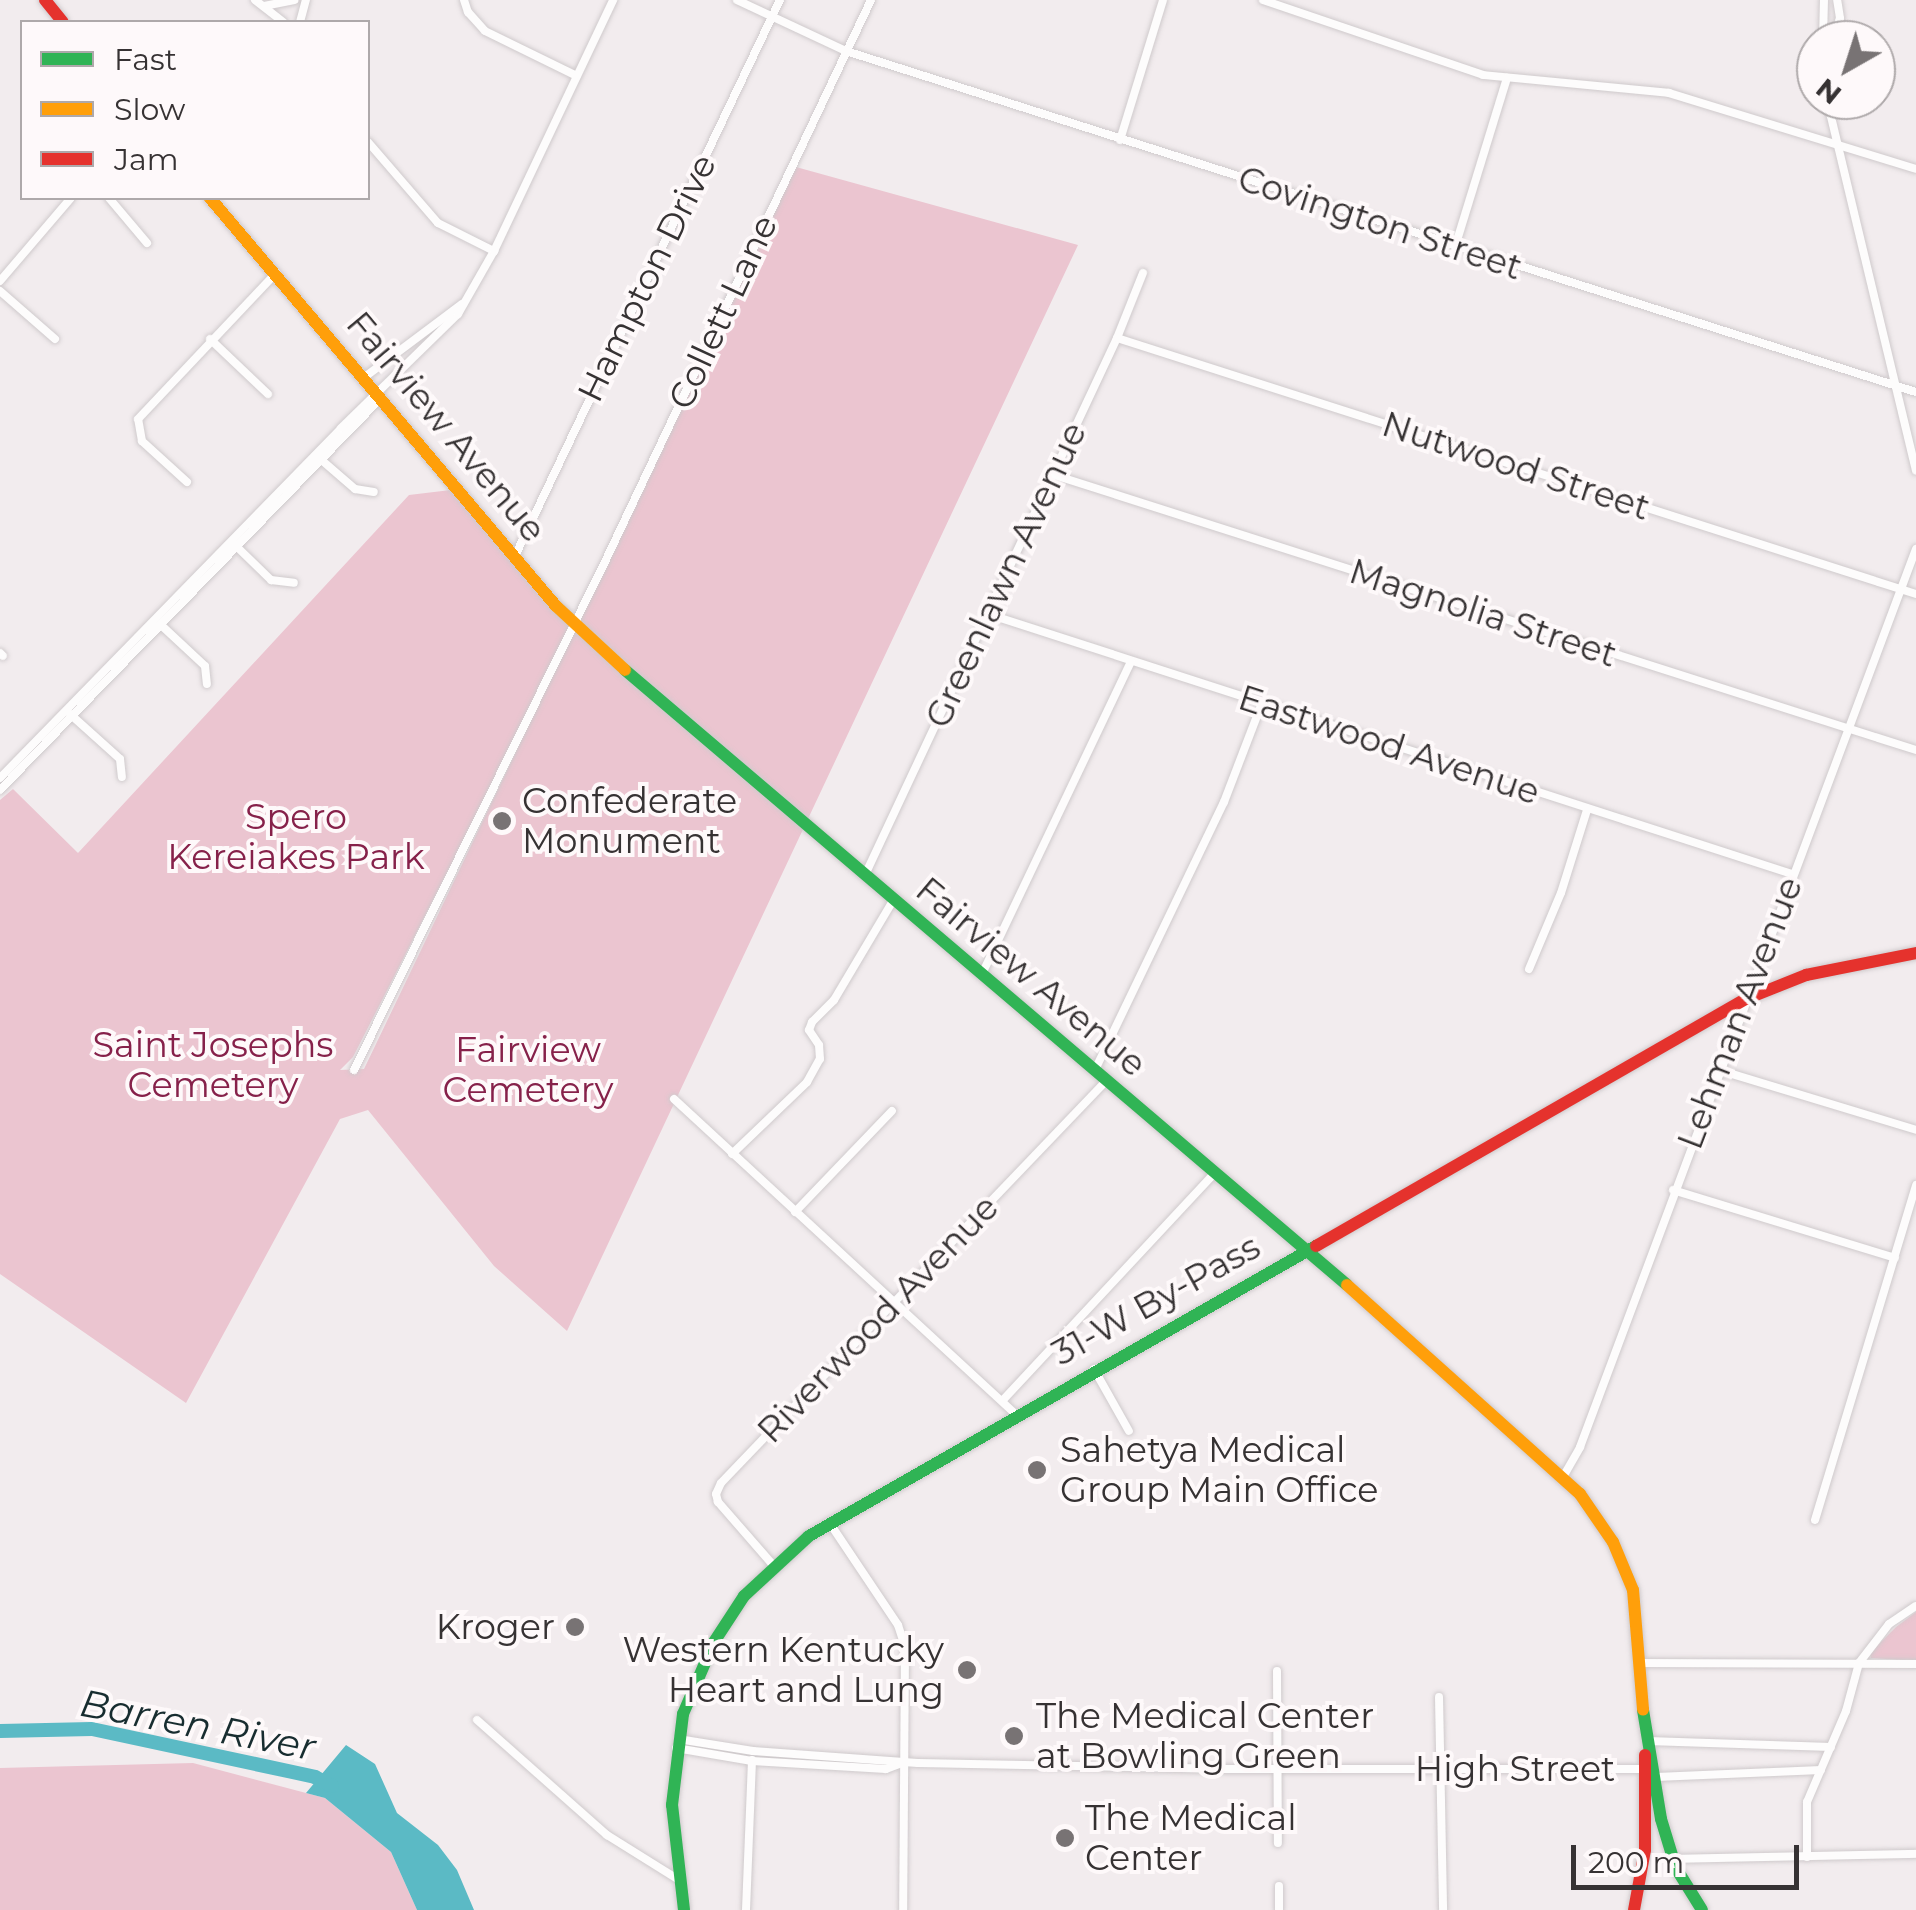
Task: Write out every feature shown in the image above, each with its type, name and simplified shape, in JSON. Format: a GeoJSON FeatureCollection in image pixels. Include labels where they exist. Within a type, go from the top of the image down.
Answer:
{"type":"FeatureCollection","features":[{"type":"Feature","properties":{"kind":"main road"},"geometry":{"type":"LineString","coordinates":[[45,0],[61,20]]}},
{"type":"Feature","properties":{"kind":"main road","name":"Fairview Avenue"},"geometry":{"type":"LineString","coordinates":[[212,200],[574,624],[1306,1250],[1563,1477],[1600,1522],[1628,1574],[1636,1605],[1650,1773],[1660,1819],[1673,1859],[1702,1910]]}},
{"type":"Feature","properties":{"kind":"main road","name":"31-W By-Pass"},"geometry":{"type":"LineString","coordinates":[[684,1910],[672,1805],[677,1744],[692,1688],[714,1642],[744,1596],[773,1566],[828,1522],[1746,999],[1806,975],[1916,953]]}},
{"type":"Feature","properties":{"kind":"main road"},"geometry":{"type":"LineString","coordinates":[[1634,1910],[1645,1855],[1650,1773]]}},
{"type":"Feature","properties":{"kind":"street"},"geometry":{"type":"LineString","coordinates":[[258,3],[294,0]]}},
{"type":"Feature","properties":{"kind":"street"},"geometry":{"type":"LineString","coordinates":[[464,0],[468,12],[485,31],[578,76]]}},
{"type":"Feature","properties":{"kind":"street"},"geometry":{"type":"LineString","coordinates":[[0,790],[436,338],[466,302],[613,0]]}},
{"type":"Feature","properties":{"kind":"street","name":"Covington Street"},"geometry":{"type":"LineString","coordinates":[[737,0],[846,51],[1916,392]]}},
{"type":"Feature","properties":{"kind":"street","name":"Hampton Drive"},"geometry":{"type":"LineString","coordinates":[[514,556],[780,0]]}},
{"type":"Feature","properties":{"kind":"street","name":"Collett Lane"},"geometry":{"type":"LineString","coordinates":[[354,1070],[574,624],[872,0]]}},
{"type":"Feature","properties":{"kind":"street"},"geometry":{"type":"LineString","coordinates":[[1120,140],[1163,0]]}},
{"type":"Feature","properties":{"kind":"street"},"geometry":{"type":"LineString","coordinates":[[1264,0],[1468,70],[1507,78],[1669,92],[1916,169]]}},
{"type":"Feature","properties":{"kind":"street"},"geometry":{"type":"LineString","coordinates":[[258,3],[280,20]]}},
{"type":"Feature","properties":{"kind":"street"},"geometry":{"type":"LineString","coordinates":[[1455,247],[1507,78]]}},
{"type":"Feature","properties":{"kind":"street"},"geometry":{"type":"LineString","coordinates":[[1831,120],[1916,470]]}},
{"type":"Feature","properties":{"kind":"street"},"geometry":{"type":"LineString","coordinates":[[370,144],[438,222],[494,251]]}},
{"type":"Feature","properties":{"kind":"street"},"geometry":{"type":"LineString","coordinates":[[0,280],[69,200]]}},
{"type":"Feature","properties":{"kind":"street"},"geometry":{"type":"LineString","coordinates":[[111,200],[147,243]]}},
{"type":"Feature","properties":{"kind":"street"},"geometry":{"type":"LineString","coordinates":[[187,482],[142,441],[138,420],[276,273]]}},
{"type":"Feature","properties":{"kind":"street","name":"Greenlawn Avenue"},"geometry":{"type":"LineString","coordinates":[[864,875],[1117,338],[1142,273]]}},
{"type":"Feature","properties":{"kind":"street"},"geometry":{"type":"LineString","coordinates":[[0,291],[55,340]]}},
{"type":"Feature","properties":{"kind":"street"},"geometry":{"type":"LineString","coordinates":[[366,376],[466,302]]}},
{"type":"Feature","properties":{"kind":"street","name":"Nutwood Street"},"geometry":{"type":"LineString","coordinates":[[1117,338],[1916,594]]}},
{"type":"Feature","properties":{"kind":"street"},"geometry":{"type":"LineString","coordinates":[[210,339],[268,394]]}},
{"type":"Feature","properties":{"kind":"street"},"geometry":{"type":"LineString","coordinates":[[318,457],[355,489],[374,492]]}},
{"type":"Feature","properties":{"kind":"street","name":"Magnolia Street"},"geometry":{"type":"LineString","coordinates":[[1052,474],[1916,750]]}},
{"type":"Feature","properties":{"kind":"street"},"geometry":{"type":"LineString","coordinates":[[234,544],[272,580],[294,583]]}},
{"type":"Feature","properties":{"kind":"street","name":"Lehman Avenue"},"geometry":{"type":"LineString","coordinates":[[1563,1477],[1580,1448],[1916,549]]}},
{"type":"Feature","properties":{"kind":"street","name":"Eastwood Avenue"},"geometry":{"type":"LineString","coordinates":[[988,614],[1792,874]]}},
{"type":"Feature","properties":{"kind":"street"},"geometry":{"type":"LineString","coordinates":[[158,622],[205,666],[207,684]]}},
{"type":"Feature","properties":{"kind":"street"},"geometry":{"type":"LineString","coordinates":[[982,974],[1132,662]]}},
{"type":"Feature","properties":{"kind":"street"},"geometry":{"type":"LineString","coordinates":[[1095,1070],[1224,802],[1262,703]]}},
{"type":"Feature","properties":{"kind":"street"},"geometry":{"type":"LineString","coordinates":[[70,714],[120,759],[122,778]]}},
{"type":"Feature","properties":{"kind":"street"},"geometry":{"type":"LineString","coordinates":[[0,778],[70,714]]}},
{"type":"Feature","properties":{"kind":"street"},"geometry":{"type":"LineString","coordinates":[[1530,969],[1561,893],[1587,810]]}},
{"type":"Feature","properties":{"kind":"street"},"geometry":{"type":"LineString","coordinates":[[732,1154],[806,1082],[820,1059],[820,1045],[809,1030],[812,1022],[834,1000],[894,899]]}},
{"type":"Feature","properties":{"kind":"street"},"geometry":{"type":"LineString","coordinates":[[1719,1070],[1916,1130]]}},
{"type":"Feature","properties":{"kind":"street","name":"Riverwood Avenue"},"geometry":{"type":"LineString","coordinates":[[773,1566],[720,1504],[718,1488],[1107,1080]]}},
{"type":"Feature","properties":{"kind":"street"},"geometry":{"type":"LineString","coordinates":[[674,1099],[1015,1414]]}},
{"type":"Feature","properties":{"kind":"street"},"geometry":{"type":"LineString","coordinates":[[796,1212],[892,1111]]}},
{"type":"Feature","properties":{"kind":"street"},"geometry":{"type":"LineString","coordinates":[[1003,1400],[1215,1172]]}},
{"type":"Feature","properties":{"kind":"street"},"geometry":{"type":"LineString","coordinates":[[1815,1520],[1850,1393],[1916,1186]]}},
{"type":"Feature","properties":{"kind":"street"},"geometry":{"type":"LineString","coordinates":[[1674,1190],[1895,1258]]}},
{"type":"Feature","properties":{"kind":"street"},"geometry":{"type":"LineString","coordinates":[[1094,1370],[1129,1431]]}},
{"type":"Feature","properties":{"kind":"street"},"geometry":{"type":"LineString","coordinates":[[828,1522],[901,1632],[905,1762],[903,1910]]}},
{"type":"Feature","properties":{"kind":"street"},"geometry":{"type":"LineString","coordinates":[[1807,1857],[1807,1802],[1831,1747],[1859,1663],[1889,1624],[1916,1606]]}},
{"type":"Feature","properties":{"kind":"street"},"geometry":{"type":"LineString","coordinates":[[1640,1664],[1916,1664]]}},
{"type":"Feature","properties":{"kind":"street"},"geometry":{"type":"LineString","coordinates":[[1277,1670],[1278,1843]]}},
{"type":"Feature","properties":{"kind":"street"},"geometry":{"type":"LineString","coordinates":[[1439,1697],[1443,1910]]}},
{"type":"Feature","properties":{"kind":"street"},"geometry":{"type":"LineString","coordinates":[[477,1720],[612,1838],[679,1880]]}},
{"type":"Feature","properties":{"kind":"street"},"geometry":{"type":"LineString","coordinates":[[1647,1734],[1831,1747]]}},
{"type":"Feature","properties":{"kind":"street","name":"High Street"},"geometry":{"type":"LineString","coordinates":[[677,1744],[886,1769],[905,1762],[1650,1773],[1821,1770]]}},
{"type":"Feature","properties":{"kind":"street"},"geometry":{"type":"LineString","coordinates":[[746,1910],[753,1756]]}},
{"type":"Feature","properties":{"kind":"street"},"geometry":{"type":"LineString","coordinates":[[1673,1859],[1916,1854]]}},
{"type":"Feature","properties":{"kind":"street"},"geometry":{"type":"LineString","coordinates":[[1278,1886],[1278,1910]]}},
{"type":"Feature","properties":{"kind":"green space"},"geometry":{"type":"Polygon","coordinates":[[[796,167],[1078,245],[567,1331],[494,1266],[368,1110],[340,1119],[186,1403],[0,1274],[0,800],[13,789],[78,853],[409,495],[459,489],[574,624],[353,1057],[340,1070],[364,1069],[796,167]]]}},
{"type":"Feature","properties":{"kind":"green space"},"geometry":{"type":"Polygon","coordinates":[[[1916,1612],[1916,1661],[1871,1658],[1870,1653],[1916,1612]]]}},
{"type":"Feature","properties":{"kind":"green space"},"geometry":{"type":"Polygon","coordinates":[[[193,1763],[325,1798],[391,1852],[417,1910],[0,1910],[0,1768],[193,1763]]]}},
{"type":"Feature","properties":{"kind":"water"},"geometry":{"type":"Polygon","coordinates":[[[346,1745],[375,1764],[397,1813],[438,1845],[457,1870],[474,1910],[417,1910],[391,1852],[325,1798],[306,1793],[346,1745]]]}},
{"type":"Feature","properties":{"kind":"waterway","name":"Barren River"},"geometry":{"type":"LineString","coordinates":[[0,1731],[92,1729],[315,1777],[332,1786]]}},
{"type":"Feature","properties":{"kind":"traffic: fast"},"geometry":{"type":"LineString","coordinates":[[625,670],[1347,1285]]}},
{"type":"Feature","properties":{"kind":"traffic: fast"},"geometry":{"type":"LineString","coordinates":[[684,1910],[672,1805],[683,1714],[714,1642],[744,1596],[809,1536],[1316,1246]]}},
{"type":"Feature","properties":{"kind":"traffic: fast"},"geometry":{"type":"LineString","coordinates":[[1643,1710],[1661,1819],[1676,1868],[1702,1910]]}},
{"type":"Feature","properties":{"kind":"traffic: slow"},"geometry":{"type":"LineString","coordinates":[[212,200],[556,606],[625,670]]}},
{"type":"Feature","properties":{"kind":"traffic: slow"},"geometry":{"type":"LineString","coordinates":[[1347,1285],[1580,1494],[1613,1542],[1633,1590],[1643,1710]]}},
{"type":"Feature","properties":{"kind":"traffic: jam"},"geometry":{"type":"LineString","coordinates":[[45,0],[61,20]]}},
{"type":"Feature","properties":{"kind":"traffic: jam"},"geometry":{"type":"LineString","coordinates":[[1316,1246],[1746,999],[1806,975],[1916,953]]}},
{"type":"Feature","properties":{"kind":"traffic: jam"},"geometry":{"type":"LineString","coordinates":[[1634,1910],[1645,1850],[1645,1755]]}},
{"type":"Feature","properties":{"kind":"place","name":"Confederate Monument"},"geometry":{"type":"Point","coordinates":[502,821]}},
{"type":"Feature","properties":{"kind":"place","name":"Sahetya Medical Group Main Office"},"geometry":{"type":"Point","coordinates":[1037,1470]}},
{"type":"Feature","properties":{"kind":"place","name":"Kroger"},"geometry":{"type":"Point","coordinates":[575,1627]}},
{"type":"Feature","properties":{"kind":"place","name":"Western Kentucky Heart and Lung"},"geometry":{"type":"Point","coordinates":[967,1670]}},
{"type":"Feature","properties":{"kind":"place","name":"The Medical Center at Bowling Green"},"geometry":{"type":"Point","coordinates":[1014,1736]}},
{"type":"Feature","properties":{"kind":"place","name":"The Medical Center"},"geometry":{"type":"Point","coordinates":[1065,1838]}},
{"type":"Feature","properties":{"kind":"park label","name":"Spero Kereiakes Park"},"geometry":{"type":"Point","coordinates":[296,837]}},
{"type":"Feature","properties":{"kind":"park label","name":"Saint Josephs Cemetery"},"geometry":{"type":"Point","coordinates":[213,1065]}},
{"type":"Feature","properties":{"kind":"park label","name":"Fairview Cemetery"},"geometry":{"type":"Point","coordinates":[528,1070]}}]}
